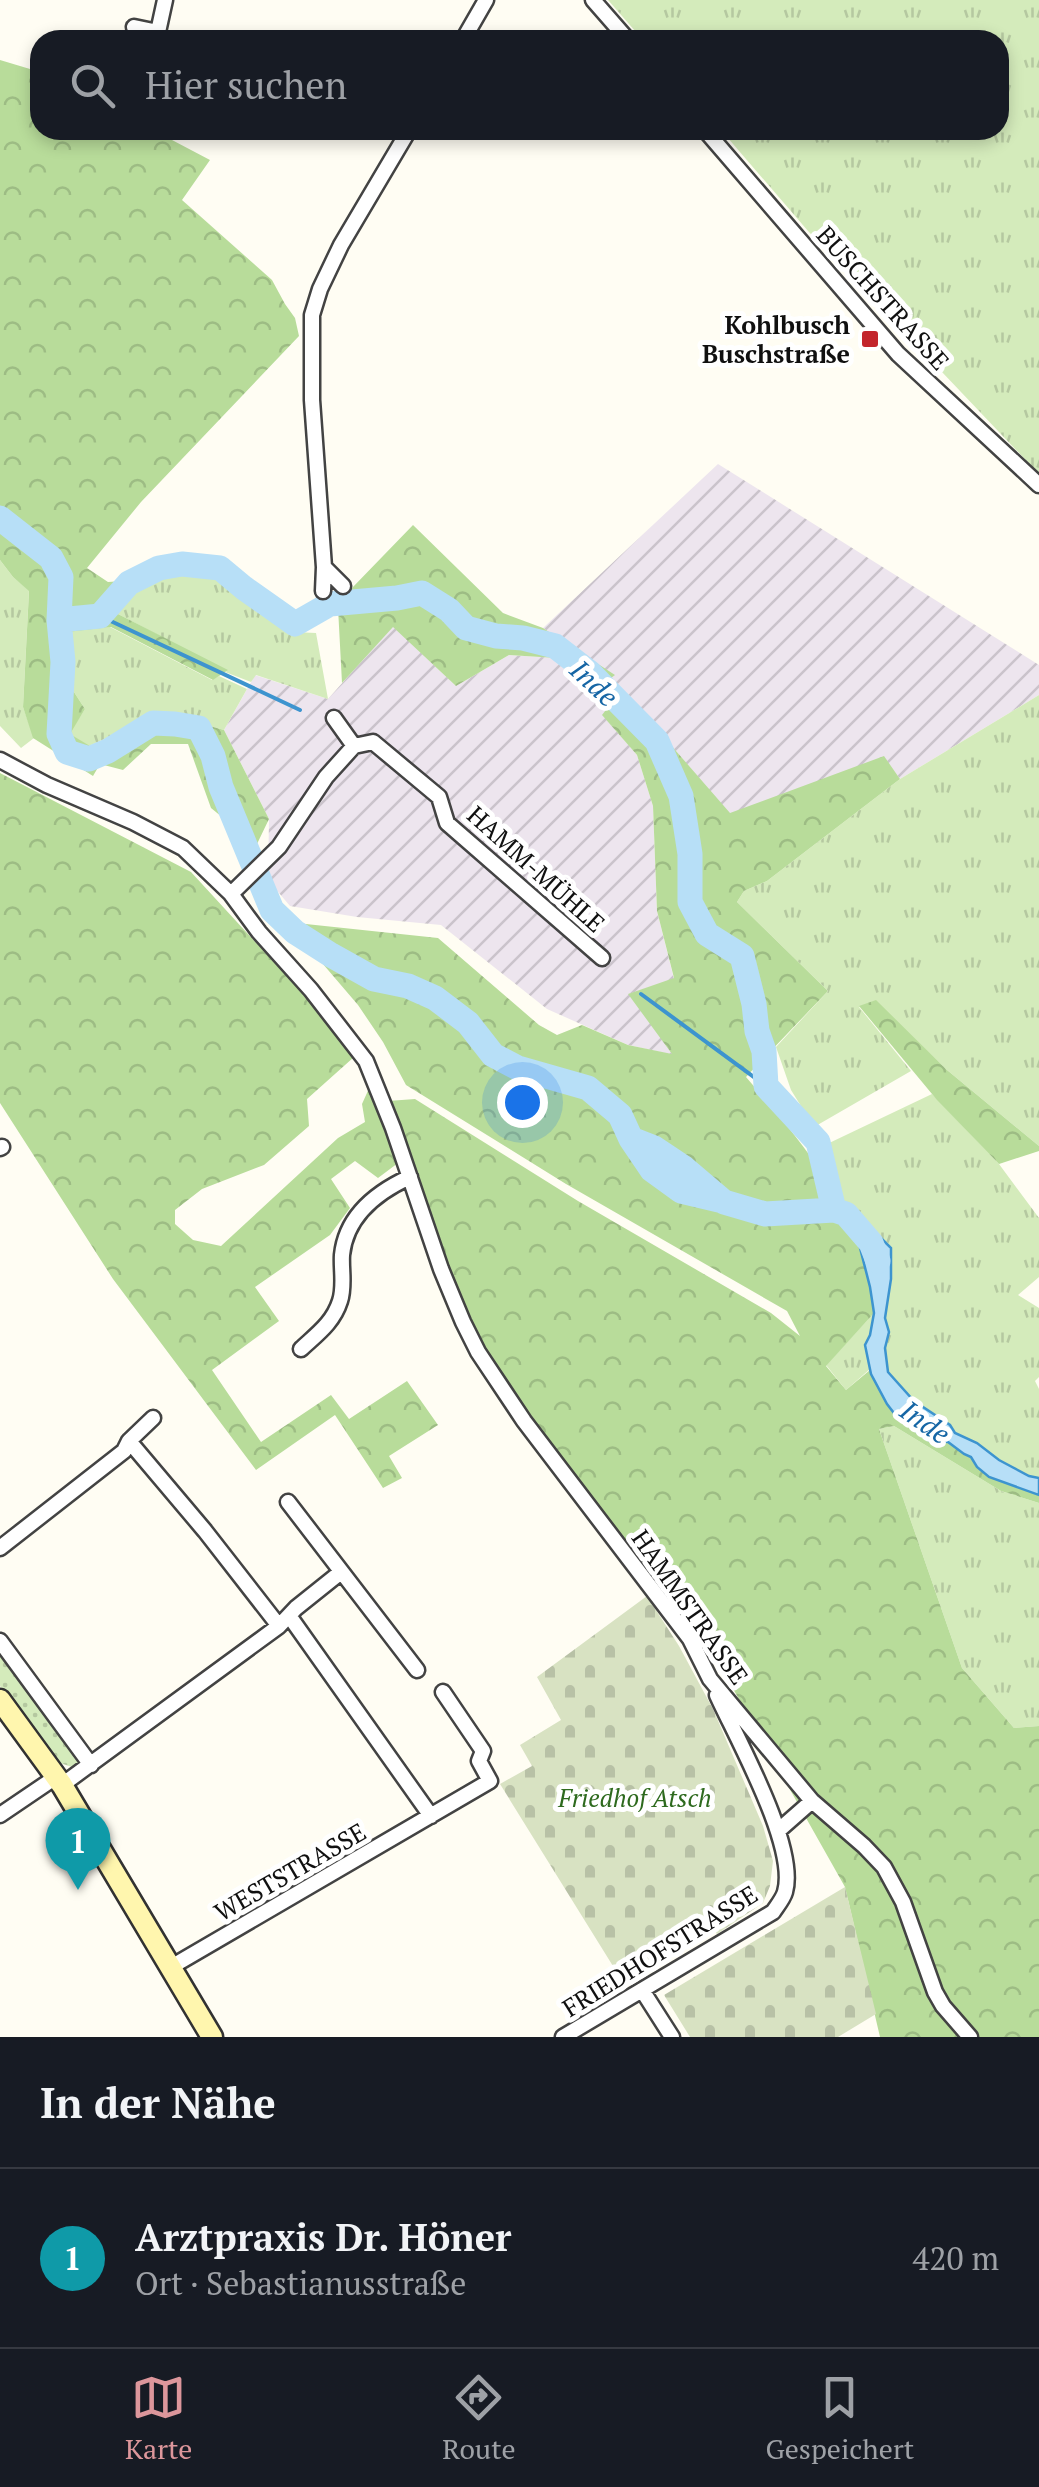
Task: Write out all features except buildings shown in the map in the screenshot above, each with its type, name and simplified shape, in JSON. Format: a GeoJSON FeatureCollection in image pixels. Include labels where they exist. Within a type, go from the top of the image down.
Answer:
{"type":"FeatureCollection","features":[{"type":"Feature","properties":{"kind":"main road"},"geometry":{"type":"LineString","coordinates":[[0,1700],[59,1780],[212,2037]]}},
{"type":"Feature","properties":{"kind":"street"},"geometry":{"type":"LineString","coordinates":[[158,30],[165,0]]}},
{"type":"Feature","properties":{"kind":"street"},"geometry":{"type":"LineString","coordinates":[[469,30],[486,0]]}},
{"type":"Feature","properties":{"kind":"street"},"geometry":{"type":"LineString","coordinates":[[593,0],[619,30]]}},
{"type":"Feature","properties":{"kind":"street"},"geometry":{"type":"LineString","coordinates":[[134,27],[148,30]]}},
{"type":"Feature","properties":{"kind":"street"},"geometry":{"type":"LineString","coordinates":[[323,591],[312,400],[312,316],[341,245],[404,140]]}},
{"type":"Feature","properties":{"kind":"street","name":"BUSCHSTRASSE"},"geometry":{"type":"LineString","coordinates":[[714,140],[898,354],[1039,485]]}},
{"type":"Feature","properties":{"kind":"street"},"geometry":{"type":"LineString","coordinates":[[324,566],[343,586]]}},
{"type":"Feature","properties":{"kind":"street"},"geometry":{"type":"LineString","coordinates":[[232,894],[278,847],[326,777],[354,746],[334,718]]}},
{"type":"Feature","properties":{"kind":"street","name":"HAMM-MÜHLE"},"geometry":{"type":"LineString","coordinates":[[354,746],[373,742],[392,756],[439,797],[448,823],[602,958]]}},
{"type":"Feature","properties":{"kind":"street","name":"HAMMSTRASSE"},"geometry":{"type":"LineString","coordinates":[[0,760],[184,848],[232,894],[366,1061],[448,1286],[478,1352],[524,1421],[690,1640],[710,1679],[812,1801],[884,1867],[903,1902],[935,1992],[970,2037]]}},
{"type":"Feature","properties":{"kind":"street"},"geometry":{"type":"LineString","coordinates":[[301,1349],[330,1322],[341,1300],[346,1236],[361,1211],[384,1188],[410,1177]]}},
{"type":"Feature","properties":{"kind":"street"},"geometry":{"type":"LineString","coordinates":[[0,1548],[124,1451],[153,1418]]}},
{"type":"Feature","properties":{"kind":"street"},"geometry":{"type":"LineString","coordinates":[[129,1441],[285,1621],[362,1717],[431,1816]]}},
{"type":"Feature","properties":{"kind":"street"},"geometry":{"type":"LineString","coordinates":[[288,1502],[417,1670]]}},
{"type":"Feature","properties":{"kind":"street"},"geometry":{"type":"LineString","coordinates":[[0,1815],[91,1765],[285,1621],[341,1572]]}},
{"type":"Feature","properties":{"kind":"street"},"geometry":{"type":"LineString","coordinates":[[0,1641],[91,1765]]}},
{"type":"Feature","properties":{"kind":"street","name":"FRIEDHOFSTRASSE"},"geometry":{"type":"LineString","coordinates":[[563,2037],[773,1912],[785,1892],[786,1863],[779,1830],[710,1679]]}},
{"type":"Feature","properties":{"kind":"street","name":"WESTSTRASSE"},"geometry":{"type":"LineString","coordinates":[[170,1968],[490,1780],[479,1761],[483,1751],[443,1692]]}},
{"type":"Feature","properties":{"kind":"street"},"geometry":{"type":"LineString","coordinates":[[779,1830],[812,1801]]}},
{"type":"Feature","properties":{"kind":"street"},"geometry":{"type":"LineString","coordinates":[[642,1990],[672,2037]]}},
{"type":"Feature","properties":{"kind":"shaded area"},"geometry":{"type":"Polygon","coordinates":[[[718,464],[1039,665],[1039,695],[900,779],[884,757],[730,814],[623,690],[603,715],[637,755],[653,806],[657,911],[674,979],[629,994],[674,1055],[628,1045],[547,1009],[441,925],[290,906],[268,880],[269,819],[224,730],[255,675],[328,699],[393,626],[456,686],[509,655],[556,658],[591,693],[614,675],[543,628],[718,464]]]}},
{"type":"Feature","properties":{"kind":"green space"},"geometry":{"type":"Polygon","coordinates":[[[608,0],[1039,0],[1039,474],[808,231],[730,140],[1009,140],[1009,30],[634,30],[608,0]]]}},
{"type":"Feature","properties":{"kind":"green space"},"geometry":{"type":"Polygon","coordinates":[[[0,60],[30,69],[30,140],[172,140],[210,160],[182,200],[272,280],[295,318],[299,336],[141,502],[87,568],[108,582],[123,581],[130,595],[116,613],[228,670],[213,680],[111,627],[67,632],[72,689],[85,709],[70,734],[90,746],[135,725],[178,717],[224,730],[269,819],[247,865],[222,817],[211,808],[188,744],[151,744],[123,770],[100,764],[93,776],[33,738],[23,707],[29,591],[0,560],[0,60]]]}},
{"type":"Feature","properties":{"kind":"green space"},"geometry":{"type":"Polygon","coordinates":[[[413,525],[503,613],[543,628],[615,675],[591,693],[556,658],[509,655],[456,686],[393,627],[342,683],[337,589],[352,588],[413,525]]]}},
{"type":"Feature","properties":{"kind":"green space"},"geometry":{"type":"Polygon","coordinates":[[[0,560],[29,590],[23,707],[34,738],[21,748],[0,726],[0,560]]]}},
{"type":"Feature","properties":{"kind":"green space"},"geometry":{"type":"Polygon","coordinates":[[[181,569],[218,571],[295,632],[316,633],[328,699],[256,675],[251,682],[225,672],[116,613],[130,595],[127,589],[149,577],[181,569]]]}},
{"type":"Feature","properties":{"kind":"green space"},"geometry":{"type":"Polygon","coordinates":[[[110,627],[212,680],[219,676],[247,689],[224,730],[178,717],[135,725],[89,746],[69,734],[85,709],[72,689],[67,631],[110,627]]]}},
{"type":"Feature","properties":{"kind":"green space"},"geometry":{"type":"Polygon","coordinates":[[[622,689],[730,813],[884,756],[900,779],[767,881],[744,891],[737,902],[828,991],[746,1077],[822,1172],[862,1255],[874,1313],[826,1366],[846,1390],[870,1370],[897,1417],[928,1440],[948,1442],[971,1457],[989,1477],[1039,1495],[1039,1503],[1001,1491],[894,1426],[879,1429],[962,1668],[1014,1728],[1039,1726],[1039,2037],[880,2037],[845,1887],[714,1655],[503,1381],[470,1320],[388,1101],[415,1099],[578,1201],[771,1313],[800,1336],[787,1311],[566,1184],[406,1085],[358,1005],[287,922],[438,938],[539,1025],[557,1035],[582,1025],[628,1045],[672,1054],[628,994],[674,978],[657,911],[653,806],[637,755],[602,715],[622,689]]]}},
{"type":"Feature","properties":{"kind":"green space"},"geometry":{"type":"Polygon","coordinates":[[[1039,695],[1039,1146],[947,1070],[875,1001],[859,1007],[911,1071],[814,1127],[791,1090],[776,1047],[828,991],[737,902],[744,891],[767,881],[900,779],[1039,695]]]}},
{"type":"Feature","properties":{"kind":"green space"},"geometry":{"type":"Polygon","coordinates":[[[0,773],[191,872],[306,997],[354,1057],[307,1099],[309,1126],[264,1165],[202,1189],[175,1210],[175,1224],[193,1240],[221,1246],[338,1138],[365,1122],[362,1104],[371,1084],[398,1163],[378,1178],[355,1161],[331,1179],[350,1208],[330,1235],[255,1287],[279,1321],[212,1370],[261,1442],[331,1395],[349,1419],[407,1381],[438,1425],[389,1456],[402,1478],[383,1488],[335,1415],[256,1470],[113,1279],[0,1103],[0,773]]]}},
{"type":"Feature","properties":{"kind":"green space"},"geometry":{"type":"Polygon","coordinates":[[[876,1000],[947,1070],[1039,1146],[1039,1151],[999,1164],[937,1100],[859,1006],[876,1000]]]}},
{"type":"Feature","properties":{"kind":"green space"},"geometry":{"type":"Polygon","coordinates":[[[932,1094],[999,1164],[1039,1218],[1039,1277],[1018,1295],[1039,1308],[1039,1377],[1035,1381],[1039,1389],[1039,1478],[999,1460],[955,1433],[950,1425],[914,1401],[888,1372],[885,1348],[889,1332],[885,1318],[891,1248],[837,1195],[835,1166],[825,1145],[932,1094]]]}},
{"type":"Feature","properties":{"kind":"green space"},"geometry":{"type":"Polygon","coordinates":[[[874,1313],[865,1345],[870,1369],[846,1390],[826,1365],[874,1313]]]}},
{"type":"Feature","properties":{"kind":"green space"},"geometry":{"type":"Polygon","coordinates":[[[894,1426],[1001,1491],[1039,1503],[1039,1726],[1014,1728],[962,1668],[879,1429],[894,1426]]]}},
{"type":"Feature","properties":{"kind":"green space","name":"Friedhof Atsch"},"geometry":{"type":"Polygon","coordinates":[[[647,1596],[713,1709],[763,1826],[773,1861],[763,1903],[717,1934],[709,1924],[621,1979],[500,1784],[532,1766],[520,1745],[561,1720],[537,1677],[647,1596]]]}},
{"type":"Feature","properties":{"kind":"green space"},"geometry":{"type":"Polygon","coordinates":[[[0,1651],[82,1758],[75,1768],[57,1762],[0,1686],[0,1651]]]}},
{"type":"Feature","properties":{"kind":"green space"},"geometry":{"type":"Polygon","coordinates":[[[845,1887],[876,2014],[838,2037],[690,2037],[664,1995],[845,1887]]]}},
{"type":"Feature","properties":{"kind":"water"},"geometry":{"type":"Polygon","coordinates":[[[868,1225],[891,1248],[885,1318],[889,1332],[885,1348],[888,1372],[914,1401],[950,1425],[955,1433],[999,1460],[1039,1478],[1039,1495],[989,1477],[971,1457],[948,1442],[928,1440],[897,1417],[887,1404],[871,1374],[865,1345],[874,1313],[858,1240],[868,1225]]]}},
{"type":"Feature","properties":{"kind":"waterway","name":"Inde"},"geometry":{"type":"LineString","coordinates":[[0,518],[51,558],[61,577],[59,620],[63,662],[59,734],[67,752],[89,759],[153,723],[199,728],[272,910],[295,932],[374,979],[408,986],[435,998],[468,1023],[493,1055],[518,1068],[588,1088],[620,1115],[631,1139],[654,1148],[684,1168],[724,1202],[765,1214],[834,1210],[846,1214],[871,1243],[878,1261]]}},
{"type":"Feature","properties":{"kind":"waterway","name":"Inde"},"geometry":{"type":"LineString","coordinates":[[59,620],[100,616],[129,583],[159,568],[182,564],[220,568],[295,624],[330,604],[422,593],[449,610],[466,628],[555,646],[590,673],[657,741],[681,796],[690,854],[690,902],[707,934],[742,956],[764,1051],[766,1086],[818,1142],[834,1210]]}},
{"type":"Feature","properties":{"kind":"waterway"},"geometry":{"type":"LineString","coordinates":[[100,616],[300,710]]}},
{"type":"Feature","properties":{"kind":"waterway"},"geometry":{"type":"LineString","coordinates":[[641,994],[766,1086]]}},
{"type":"Feature","properties":{"kind":"waterway","name":"Inde"},"geometry":{"type":"LineString","coordinates":[[631,1139],[652,1170],[681,1191],[719,1200]]}},
{"type":"Feature","properties":{"kind":"place","name":"Kohlbusch Buschstraße"},"geometry":{"type":"Point","coordinates":[870,339]}},
{"type":"Feature","properties":{"kind":"place","name":"Arztpraxis Dr. Höner"},"geometry":{"type":"Point","coordinates":[78,1890]}}]}
